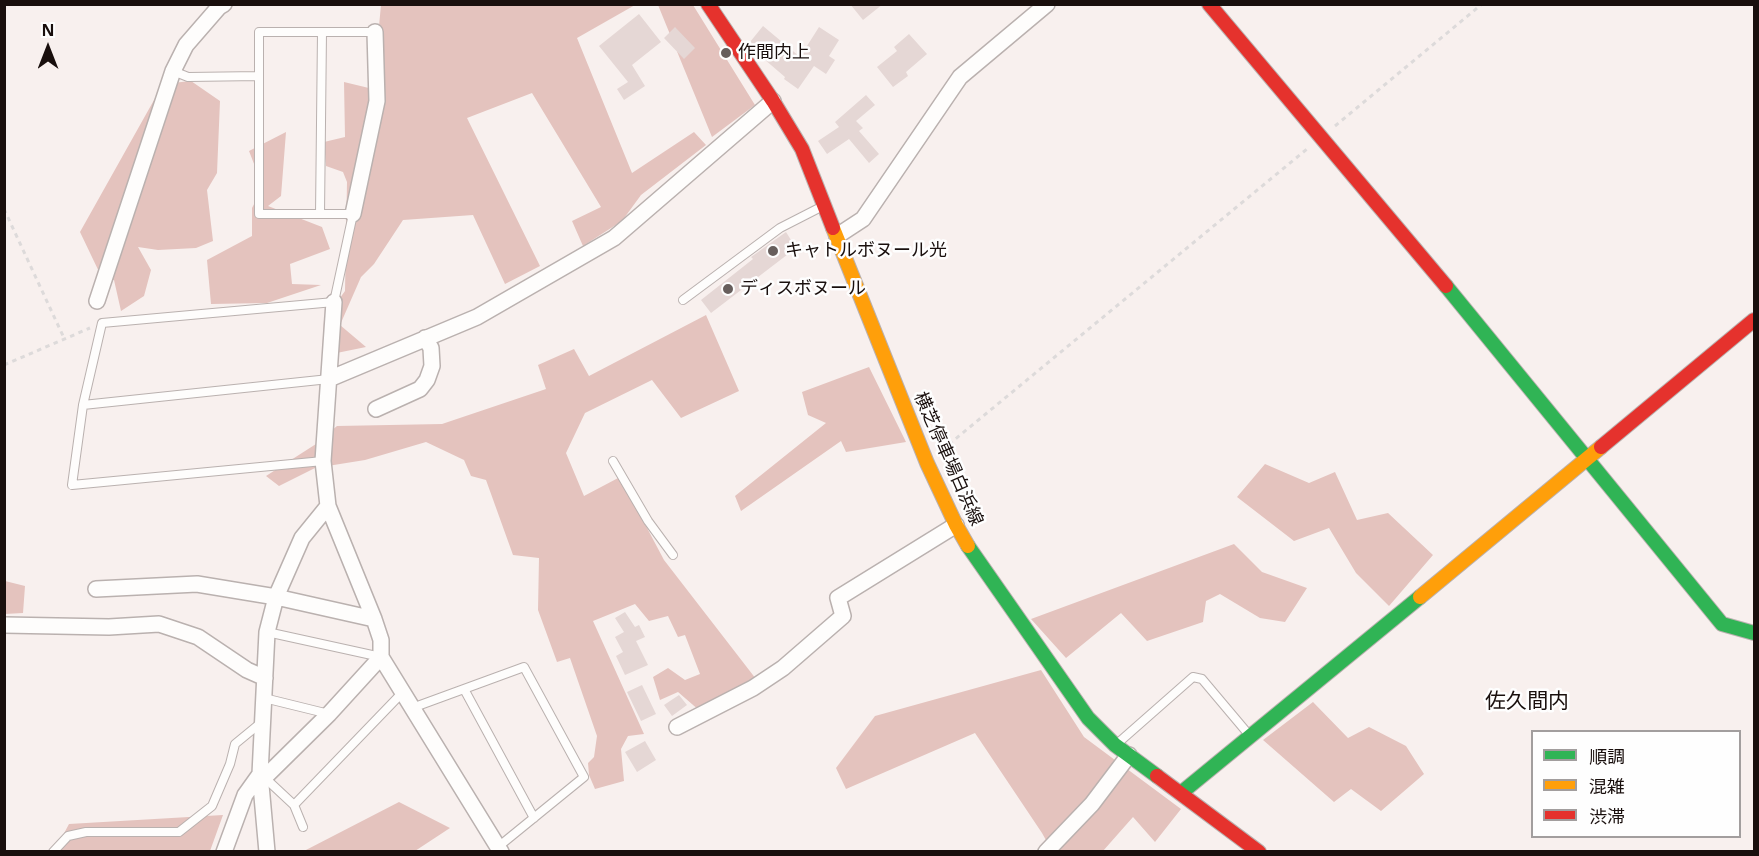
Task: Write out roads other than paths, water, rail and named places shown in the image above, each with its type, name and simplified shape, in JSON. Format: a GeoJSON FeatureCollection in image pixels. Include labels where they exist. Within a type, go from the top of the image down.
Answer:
{"type":"FeatureCollection","features":[{"type":"Feature","properties":{"kind":"street","name":"横芝停車場白浜線"},"geometry":{"type":"LineString","coordinates":[[708,4],[802,149],[927,463],[956,525],[980,565],[1066,690],[1088,718],[1115,745],[1181,793],[1249,849]]}},
{"type":"Feature","properties":{"kind":"street"},"geometry":{"type":"LineString","coordinates":[[837,236],[863,219],[960,76],[1047,4]]}},
{"type":"Feature","properties":{"kind":"street"},"geometry":{"type":"LineString","coordinates":[[1209,4],[1588,458],[1722,624],[1755,633]]}},
{"type":"Feature","properties":{"kind":"street"},"geometry":{"type":"LineString","coordinates":[[97,301],[173,71],[186,45],[220,5]]}},
{"type":"Feature","properties":{"kind":"street"},"geometry":{"type":"LineString","coordinates":[[353,214],[377,101],[375,32]]}},
{"type":"Feature","properties":{"kind":"street"},"geometry":{"type":"LineString","coordinates":[[329,379],[477,317],[614,238],[773,101]]}},
{"type":"Feature","properties":{"kind":"street"},"geometry":{"type":"LineString","coordinates":[[334,302],[323,461],[328,506],[374,619],[381,640],[381,657],[499,849]]}},
{"type":"Feature","properties":{"kind":"street"},"geometry":{"type":"LineString","coordinates":[[1181,793],[1755,320]]}},
{"type":"Feature","properties":{"kind":"street"},"geometry":{"type":"LineString","coordinates":[[376,409],[420,389],[427,380],[432,366],[431,348],[425,338]]}},
{"type":"Feature","properties":{"kind":"street"},"geometry":{"type":"LineString","coordinates":[[267,852],[262,778],[267,632],[276,597],[302,538],[328,506]]}},
{"type":"Feature","properties":{"kind":"street"},"geometry":{"type":"LineString","coordinates":[[677,726],[753,688],[783,668],[843,616],[838,598],[956,525]]}},
{"type":"Feature","properties":{"kind":"street"},"geometry":{"type":"LineString","coordinates":[[96,589],[197,584],[276,597],[374,619]]}},
{"type":"Feature","properties":{"kind":"street"},"geometry":{"type":"LineString","coordinates":[[4,625],[110,627],[159,624],[198,637],[247,670],[265,678]]}},
{"type":"Feature","properties":{"kind":"street"},"geometry":{"type":"LineString","coordinates":[[224,852],[245,795],[329,714],[381,657]]}},
{"type":"Feature","properties":{"kind":"street"},"geometry":{"type":"LineString","coordinates":[[1046,852],[1092,804],[1129,755]]}},
{"type":"Feature","properties":{"kind":"lane"},"geometry":{"type":"LineString","coordinates":[[323,461],[72,485],[82,405],[102,323],[334,302],[353,214],[259,214],[259,32],[375,32]]}},
{"type":"Feature","properties":{"kind":"lane"},"geometry":{"type":"LineString","coordinates":[[320,214],[322,32]]}},
{"type":"Feature","properties":{"kind":"lane"},"geometry":{"type":"LineString","coordinates":[[173,71],[188,77],[259,76]]}},
{"type":"Feature","properties":{"kind":"lane"},"geometry":{"type":"LineString","coordinates":[[683,300],[780,228],[825,205]]}},
{"type":"Feature","properties":{"kind":"lane"},"geometry":{"type":"LineString","coordinates":[[82,405],[329,379]]}},
{"type":"Feature","properties":{"kind":"lane"},"geometry":{"type":"LineString","coordinates":[[613,461],[648,521],[673,555]]}},
{"type":"Feature","properties":{"kind":"lane"},"geometry":{"type":"LineString","coordinates":[[267,632],[381,657]]}},
{"type":"Feature","properties":{"kind":"lane"},"geometry":{"type":"LineString","coordinates":[[412,708],[524,667],[584,777],[499,849]]}},
{"type":"Feature","properties":{"kind":"lane"},"geometry":{"type":"LineString","coordinates":[[1115,745],[1193,677],[1202,679],[1251,737]]}},
{"type":"Feature","properties":{"kind":"lane"},"geometry":{"type":"LineString","coordinates":[[464,689],[534,818]]}},
{"type":"Feature","properties":{"kind":"lane"},"geometry":{"type":"LineString","coordinates":[[294,805],[402,693]]}},
{"type":"Feature","properties":{"kind":"lane"},"geometry":{"type":"LineString","coordinates":[[264,698],[329,714]]}},
{"type":"Feature","properties":{"kind":"lane"},"geometry":{"type":"LineString","coordinates":[[53,852],[68,836],[86,832],[179,832],[212,806],[230,764],[235,744],[263,721]]}},
{"type":"Feature","properties":{"kind":"lane"},"geometry":{"type":"LineString","coordinates":[[262,778],[294,805],[303,827]]}},
{"type":"Feature","properties":{"kind":"place","name":"作間内上"},"geometry":{"type":"Point","coordinates":[726,53]}},
{"type":"Feature","properties":{"kind":"place","name":"キャトルボヌール光"},"geometry":{"type":"Point","coordinates":[773,251]}},
{"type":"Feature","properties":{"kind":"place","name":"ディスボヌール"},"geometry":{"type":"Point","coordinates":[728,289]}},
{"type":"Feature","properties":{"kind":"district","name":"佐久間内"},"geometry":{"type":"Point","coordinates":[1527,702]}}]}
